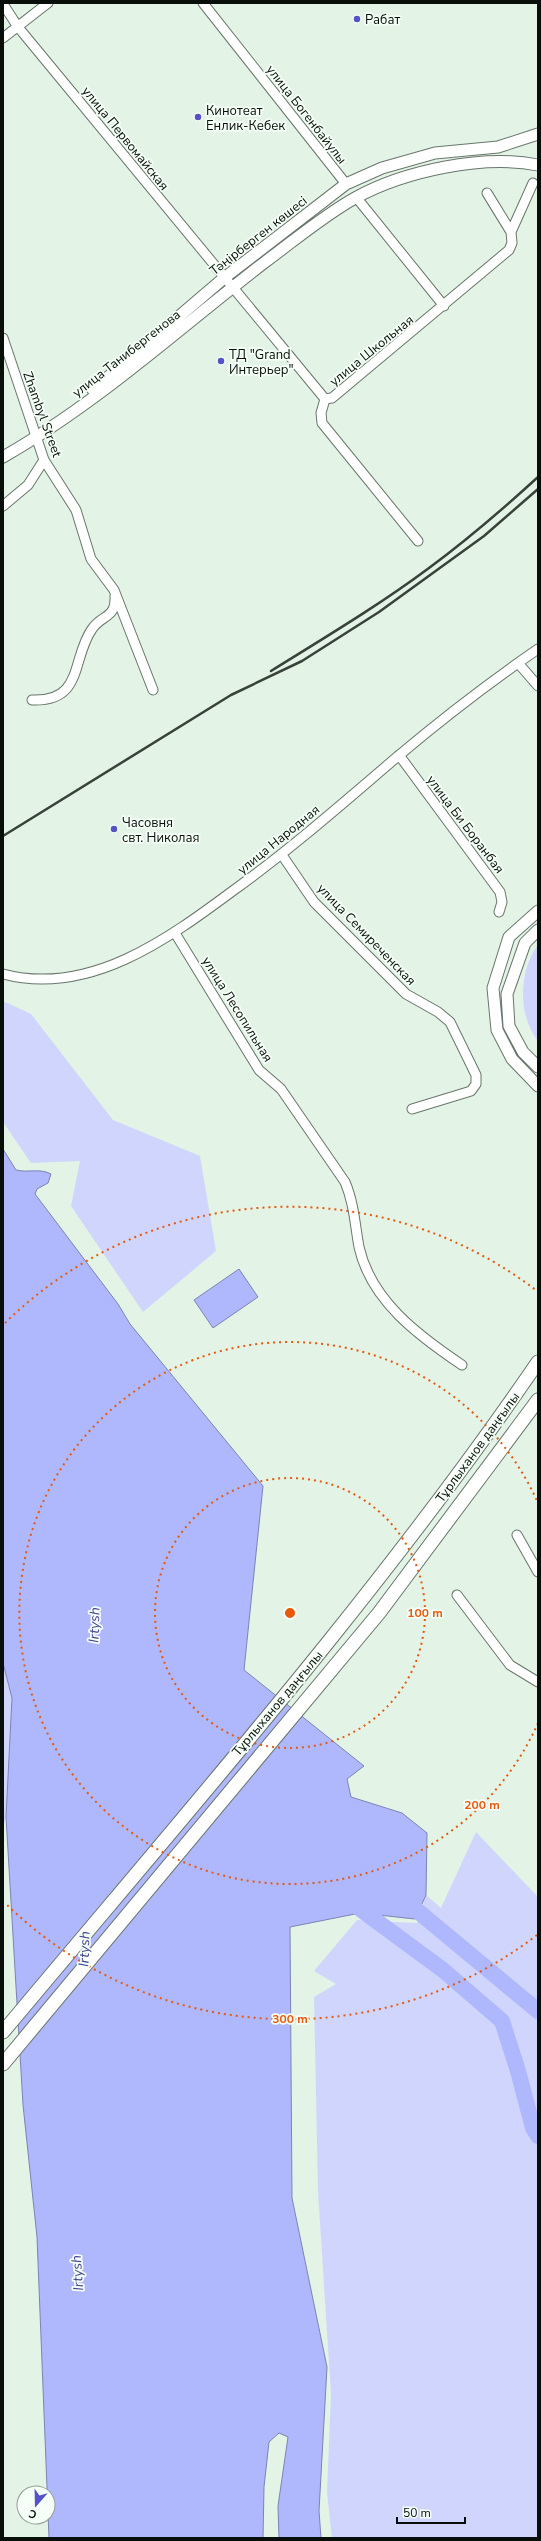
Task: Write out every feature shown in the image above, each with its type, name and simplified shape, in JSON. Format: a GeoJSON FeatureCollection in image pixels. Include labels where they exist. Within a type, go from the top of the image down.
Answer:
{"type":"FeatureCollection","features":[{"type":"Feature","properties":{"kind":"highway","name":"Тұрлыханов даңғылы"},"geometry":{"type":"LineString","coordinates":[[3,2032],[362,1602],[473,1455],[538,1362]]}},
{"type":"Feature","properties":{"kind":"highway","name":"Тұрлыханов даңғылы"},"geometry":{"type":"LineString","coordinates":[[3,2064],[356,1641],[538,1400]]}},
{"type":"Feature","properties":{"kind":"main road","name":"Тәңірберген көшесі"},"geometry":{"type":"LineString","coordinates":[[36,438],[224,278],[346,184],[382,168],[428,155],[498,147],[538,134]]}},
{"type":"Feature","properties":{"kind":"main road","name":"Тәңірберген көшесі"},"geometry":{"type":"LineString","coordinates":[[232,287],[328,214],[356,197],[396,180],[440,170],[496,162],[521,162],[538,165]]}},
{"type":"Feature","properties":{"kind":"main road","name":"улица Танибергенова"},"geometry":{"type":"LineString","coordinates":[[36,438],[113,384],[232,287]]}},
{"type":"Feature","properties":{"kind":"main road"},"geometry":{"type":"LineString","coordinates":[[3,457],[36,438]]}},
{"type":"Feature","properties":{"kind":"main road"},"geometry":{"type":"LineString","coordinates":[[538,912],[509,937],[493,988],[497,1030],[512,1059],[538,1086]]}},
{"type":"Feature","properties":{"kind":"main road"},"geometry":{"type":"LineString","coordinates":[[538,930],[525,943],[507,994],[509,1026],[523,1052],[538,1067]]}},
{"type":"Feature","properties":{"kind":"street"},"geometry":{"type":"LineString","coordinates":[[3,38],[48,3]]}},
{"type":"Feature","properties":{"kind":"street","name":"улица Богенбайулы"},"geometry":{"type":"LineString","coordinates":[[203,3],[346,184]]}},
{"type":"Feature","properties":{"kind":"street","name":"улица Первомайская"},"geometry":{"type":"LineString","coordinates":[[3,4],[18,27],[232,287]]}},
{"type":"Feature","properties":{"kind":"street","name":"улица Школьная"},"geometry":{"type":"LineString","coordinates":[[232,287],[325,399],[332,398],[444,306],[509,250],[512,243],[511,232],[533,183]]}},
{"type":"Feature","properties":{"kind":"street"},"geometry":{"type":"LineString","coordinates":[[487,193],[511,232]]}},
{"type":"Feature","properties":{"kind":"street"},"geometry":{"type":"LineString","coordinates":[[356,197],[444,306]]}},
{"type":"Feature","properties":{"kind":"street","name":"Zhambyl Street"},"geometry":{"type":"LineString","coordinates":[[3,338],[44,460],[76,510],[91,559],[114,590],[154,690]]}},
{"type":"Feature","properties":{"kind":"street"},"geometry":{"type":"LineString","coordinates":[[325,399],[321,413],[322,423],[418,541]]}},
{"type":"Feature","properties":{"kind":"street"},"geometry":{"type":"LineString","coordinates":[[3,506],[28,485],[44,460]]}},
{"type":"Feature","properties":{"kind":"street"},"geometry":{"type":"LineString","coordinates":[[32,700],[48,699],[67,689],[73,680],[91,630],[111,614],[115,604],[114,590]]}},
{"type":"Feature","properties":{"kind":"street","name":"улица Народная"},"geometry":{"type":"LineString","coordinates":[[3,974],[24,980],[59,979],[94,970],[129,958],[175,933],[282,855],[399,755],[518,662],[538,649]]}},
{"type":"Feature","properties":{"kind":"street"},"geometry":{"type":"LineString","coordinates":[[518,662],[538,686]]}},
{"type":"Feature","properties":{"kind":"street","name":"улица Би Боранбая"},"geometry":{"type":"LineString","coordinates":[[399,755],[500,892],[502,902],[499,912]]}},
{"type":"Feature","properties":{"kind":"street","name":"улица Семиреченская"},"geometry":{"type":"LineString","coordinates":[[282,855],[314,902],[406,994],[438,1012],[450,1022],[476,1075],[476,1084],[471,1091],[412,1109]]}},
{"type":"Feature","properties":{"kind":"street","name":"улица Лесопильная"},"geometry":{"type":"LineString","coordinates":[[175,933],[258,1070],[281,1089],[345,1182],[351,1196],[365,1267],[376,1289],[420,1337],[462,1365]]}},
{"type":"Feature","properties":{"kind":"street"},"geometry":{"type":"LineString","coordinates":[[517,1535],[538,1572]]}},
{"type":"Feature","properties":{"kind":"street"},"geometry":{"type":"LineString","coordinates":[[457,1595],[510,1665],[538,1682]]}},
{"type":"Feature","properties":{"kind":"shaded area"},"geometry":{"type":"Polygon","coordinates":[[[538,945],[538,1041],[531,1031],[527,1019],[523,993],[527,967],[531,956],[538,945]]]}},
{"type":"Feature","properties":{"kind":"shaded area"},"geometry":{"type":"Polygon","coordinates":[[[3,1001],[31,1014],[113,1120],[200,1156],[216,1251],[143,1312],[71,1206],[80,1161],[31,1163],[3,1122],[3,1001]]]}},
{"type":"Feature","properties":{"kind":"shaded area"},"geometry":{"type":"Polygon","coordinates":[[[3,1663],[12,1698],[6,1817],[3,1828],[3,1663]]]}},
{"type":"Feature","properties":{"kind":"shaded area"},"geometry":{"type":"Polygon","coordinates":[[[476,1832],[538,1897],[538,2538],[332,2538],[327,2492],[331,2394],[318,2192],[314,1997],[336,1984],[314,1971],[357,1920],[417,1923],[426,1895],[441,1908],[476,1832]]]}},
{"type":"Feature","properties":{"kind":"water","name":"Irtysh"},"geometry":{"type":"Polygon","coordinates":[[[3,1149],[16,1170],[43,1171],[51,1174],[48,1183],[37,1189],[35,1194],[118,1304],[130,1324],[263,1486],[244,1670],[364,1766],[347,1779],[351,1797],[402,1813],[427,1833],[426,1895],[415,1919],[360,1913],[290,1927],[292,2198],[327,2367],[319,2511],[321,2538],[279,2538],[278,2506],[288,2437],[279,2433],[269,2442],[264,2487],[263,2538],[49,2538],[48,2525],[56,2525],[56,2485],[47,2485],[37,2237],[23,2105],[6,1817],[12,1698],[3,1663],[3,1149]]]}},
{"type":"Feature","properties":{"kind":"water"},"geometry":{"type":"Polygon","coordinates":[[[239,1269],[258,1297],[213,1328],[194,1300],[239,1269]]]}},
{"type":"Feature","properties":{"kind":"waterway"},"geometry":{"type":"LineString","coordinates":[[402,1898],[538,2011]]}},
{"type":"Feature","properties":{"kind":"waterway"},"geometry":{"type":"LineString","coordinates":[[348,1900],[443,1970],[502,2021],[518,2071],[533,2128],[538,2136]]}},
{"type":"Feature","properties":{"kind":"railway"},"geometry":{"type":"LineString","coordinates":[[271,671],[371,609],[410,582],[485,524],[538,477]]}},
{"type":"Feature","properties":{"kind":"railway"},"geometry":{"type":"LineString","coordinates":[[3,836],[231,695],[302,661],[379,612],[484,536],[538,489]]}},
{"type":"Feature","properties":{"kind":"place","name":"Рабат"},"geometry":{"type":"Point","coordinates":[357,19]}},
{"type":"Feature","properties":{"kind":"place","name":"Кинотеат Енлик-Кебек"},"geometry":{"type":"Point","coordinates":[198,117]}},
{"type":"Feature","properties":{"kind":"place","name":"ТД \"Grand Интерьер\""},"geometry":{"type":"Point","coordinates":[221,361]}},
{"type":"Feature","properties":{"kind":"place","name":"Часовня свт. Николая"},"geometry":{"type":"Point","coordinates":[114,829]}}]}
